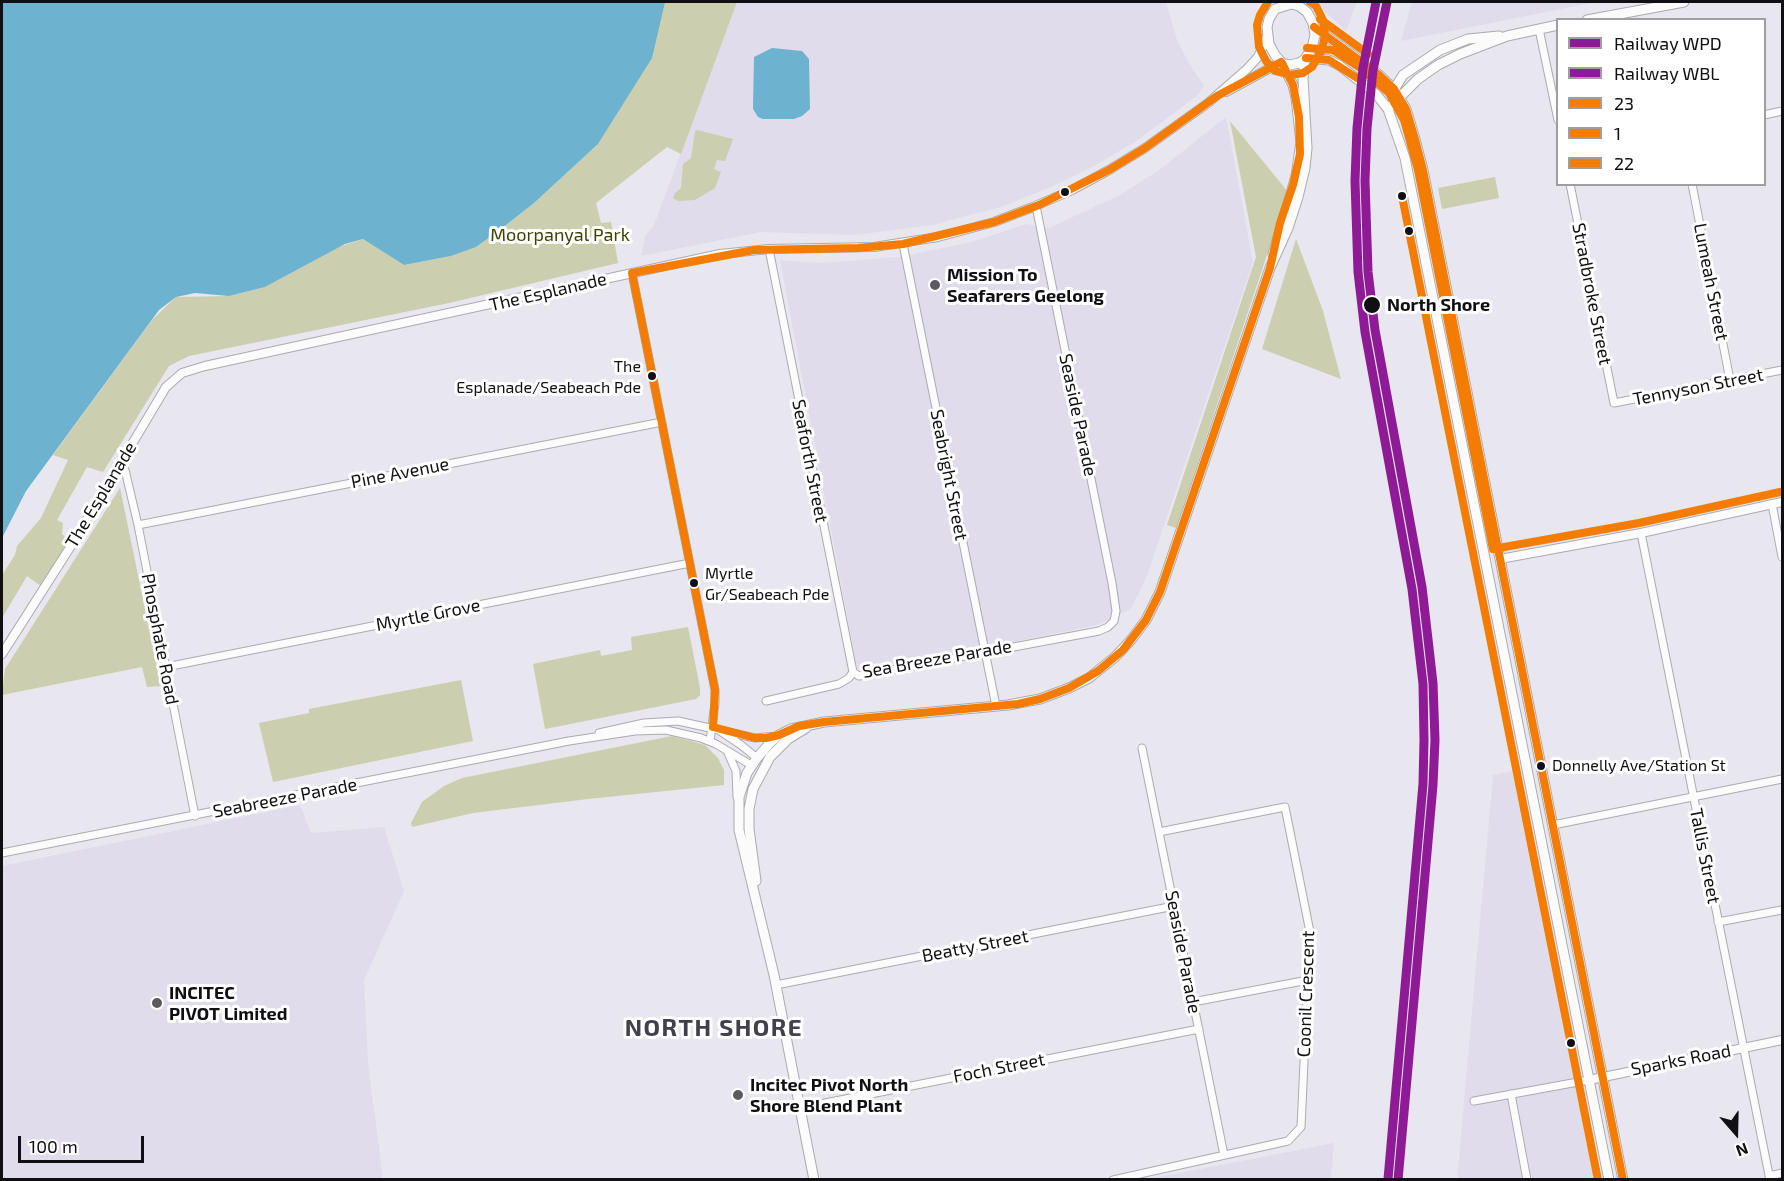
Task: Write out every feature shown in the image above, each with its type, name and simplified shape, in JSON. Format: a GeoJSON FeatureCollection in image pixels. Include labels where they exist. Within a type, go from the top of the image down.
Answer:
{"type":"FeatureCollection","features":[{"type":"Feature","properties":{"kind":"main road"},"geometry":{"type":"LineString","coordinates":[[1270,268],[1288,228],[1305,168],[1308,138],[1303,78],[1305,58],[1315,40],[1314,27],[1305,2]]}},
{"type":"Feature","properties":{"kind":"main road"},"geometry":{"type":"LineString","coordinates":[[1598,18],[1684,2]]}},
{"type":"Feature","properties":{"kind":"main road"},"geometry":{"type":"LineString","coordinates":[[814,1179],[776,985],[743,848],[738,812],[740,792],[754,761],[779,735],[799,726],[996,706],[1050,696],[1089,678],[1123,650],[1146,620],[1164,582],[1270,268],[1296,177],[1300,148],[1296,98],[1291,81],[1271,48],[1268,22],[1277,5],[1294,4],[1308,13]]}},
{"type":"Feature","properties":{"kind":"main road"},"geometry":{"type":"LineString","coordinates":[[1388,109],[1403,75],[1440,50],[1468,39],[1507,36],[1556,25]]}},
{"type":"Feature","properties":{"kind":"main road"},"geometry":{"type":"LineString","coordinates":[[1314,27],[1378,74],[1397,93],[1409,118],[1423,170],[1623,1179]]}},
{"type":"Feature","properties":{"kind":"main road"},"geometry":{"type":"LineString","coordinates":[[1281,63],[1296,64],[1305,58],[1329,60],[1340,65],[1371,89],[1388,109],[1408,172],[1609,1179]]}},
{"type":"Feature","properties":{"kind":"main road"},"geometry":{"type":"LineString","coordinates":[[1485,561],[1500,559]]}},
{"type":"Feature","properties":{"kind":"main road"},"geometry":{"type":"LineString","coordinates":[[758,904],[749,818],[753,789],[762,768],[775,752],[795,735],[824,722]]}},
{"type":"Feature","properties":{"kind":"main road"},"geometry":{"type":"LineString","coordinates":[[754,761],[762,768]]}},
{"type":"Feature","properties":{"kind":"street"},"geometry":{"type":"LineString","coordinates":[[1539,29],[1556,115]]}},
{"type":"Feature","properties":{"kind":"street","name":"The Esplanade"},"geometry":{"type":"LineString","coordinates":[[2,654],[76,538],[166,387],[182,373],[205,366],[737,251],[858,248],[903,244],[968,230],[1036,206],[1109,170],[1154,142],[1217,96],[1254,62],[1268,35]]}},
{"type":"Feature","properties":{"kind":"street","name":"The Esplanade"},"geometry":{"type":"LineString","coordinates":[[1217,96],[1281,63]]}},
{"type":"Feature","properties":{"kind":"street"},"geometry":{"type":"LineString","coordinates":[[1766,115],[1782,111]]}},
{"type":"Feature","properties":{"kind":"street","name":"Stradbroke Street"},"geometry":{"type":"LineString","coordinates":[[1570,186],[1614,403]]}},
{"type":"Feature","properties":{"kind":"street","name":"Lumeah Street"},"geometry":{"type":"LineString","coordinates":[[1692,186],[1731,380]]}},
{"type":"Feature","properties":{"kind":"street","name":"Seaside Parade"},"geometry":{"type":"LineString","coordinates":[[1036,206],[1113,590],[1116,611],[1112,624]]}},
{"type":"Feature","properties":{"kind":"street","name":"Seabright Street"},"geometry":{"type":"LineString","coordinates":[[903,244],[996,706]]}},
{"type":"Feature","properties":{"kind":"street","name":"Seaforth Street"},"geometry":{"type":"LineString","coordinates":[[769,249],[853,672]]}},
{"type":"Feature","properties":{"kind":"street"},"geometry":{"type":"LineString","coordinates":[[632,273],[715,690],[710,741]]}},
{"type":"Feature","properties":{"kind":"street","name":"Tennyson Street"},"geometry":{"type":"LineString","coordinates":[[1614,403],[1782,370]]}},
{"type":"Feature","properties":{"kind":"street","name":"Pine Avenue"},"geometry":{"type":"LineString","coordinates":[[138,525],[662,422]]}},
{"type":"Feature","properties":{"kind":"street","name":"Phosphate Road"},"geometry":{"type":"LineString","coordinates":[[119,465],[125,470],[138,525],[195,816]]}},
{"type":"Feature","properties":{"kind":"street"},"geometry":{"type":"LineString","coordinates":[[1500,559],[1641,533],[1782,502]]}},
{"type":"Feature","properties":{"kind":"street"},"geometry":{"type":"LineString","coordinates":[[1772,504],[1782,557]]}},
{"type":"Feature","properties":{"kind":"street","name":"Tallis Street"},"geometry":{"type":"LineString","coordinates":[[1641,533],[1770,1178]]}},
{"type":"Feature","properties":{"kind":"street","name":"Myrtle Grove"},"geometry":{"type":"LineString","coordinates":[[166,667],[690,563]]}},
{"type":"Feature","properties":{"kind":"street","name":"Sea Breeze Parade"},"geometry":{"type":"LineString","coordinates":[[766,701],[839,684],[849,678],[853,672],[859,676],[1099,631],[1112,624]]}},
{"type":"Feature","properties":{"kind":"street","name":"Seabreeze Parade"},"geometry":{"type":"LineString","coordinates":[[2,853],[569,741],[626,726],[657,721],[685,722],[755,738],[779,735]]}},
{"type":"Feature","properties":{"kind":"street","name":"Seabreeze Parade"},"geometry":{"type":"LineString","coordinates":[[713,727],[741,745],[754,761]]}},
{"type":"Feature","properties":{"kind":"street","name":"Seabreeze Parade"},"geometry":{"type":"LineString","coordinates":[[569,741],[656,730],[675,731],[710,741],[754,761]]}},
{"type":"Feature","properties":{"kind":"street"},"geometry":{"type":"LineString","coordinates":[[724,748],[733,761],[736,771],[738,812]]}},
{"type":"Feature","properties":{"kind":"street","name":"Seaside Parade"},"geometry":{"type":"LineString","coordinates":[[1142,748],[1224,1155]]}},
{"type":"Feature","properties":{"kind":"street"},"geometry":{"type":"LineString","coordinates":[[1553,825],[1782,779]]}},
{"type":"Feature","properties":{"kind":"street","name":"Coonil Crescent"},"geometry":{"type":"LineString","coordinates":[[1159,832],[1285,807],[1310,932],[1301,1127],[1288,1141],[1224,1155]]}},
{"type":"Feature","properties":{"kind":"street","name":"Beatty Street"},"geometry":{"type":"LineString","coordinates":[[776,985],[1174,906]]}},
{"type":"Feature","properties":{"kind":"street"},"geometry":{"type":"LineString","coordinates":[[1718,922],[1782,909]]}},
{"type":"Feature","properties":{"kind":"street"},"geometry":{"type":"LineString","coordinates":[[1193,1002],[1308,980]]}},
{"type":"Feature","properties":{"kind":"street","name":"Foch Street"},"geometry":{"type":"LineString","coordinates":[[800,1108],[1199,1029]]}},
{"type":"Feature","properties":{"kind":"street","name":"Sparks Road"},"geometry":{"type":"LineString","coordinates":[[1474,1101],[1782,1040]]}},
{"type":"Feature","properties":{"kind":"street"},"geometry":{"type":"LineString","coordinates":[[1510,1095],[1527,1179]]}},
{"type":"Feature","properties":{"kind":"street"},"geometry":{"type":"LineString","coordinates":[[1113,1179],[1224,1155]]}},
{"type":"Feature","properties":{"kind":"street"},"geometry":{"type":"LineString","coordinates":[[1770,1178],[1782,1173]]}},
{"type":"Feature","properties":{"kind":"shaded area"},"geometry":{"type":"Polygon","coordinates":[[[737,2],[1166,2],[1177,40],[1204,86],[1197,96],[1135,142],[1051,187],[1001,207],[932,225],[855,235],[761,232],[641,256],[645,236],[654,225],[737,2]]]}},
{"type":"Feature","properties":{"kind":"shaded area"},"geometry":{"type":"Polygon","coordinates":[[[1317,2],[1357,2],[1346,31],[1317,4],[1317,2]]]}},
{"type":"Feature","properties":{"kind":"shaded area"},"geometry":{"type":"Polygon","coordinates":[[[1412,2],[1596,2],[1401,41],[1412,2]]]}},
{"type":"Feature","properties":{"kind":"shaded area"},"geometry":{"type":"Polygon","coordinates":[[[1226,117],[1253,262],[1147,576],[1131,609],[1097,625],[866,672],[857,668],[780,260],[819,263],[899,257],[972,242],[1026,224],[1049,228],[1120,195],[1158,171],[1226,117]]]}},
{"type":"Feature","properties":{"kind":"shaded area"},"geometry":{"type":"Polygon","coordinates":[[[1514,771],[1596,1179],[1457,1180],[1493,775],[1514,771]]]}},
{"type":"Feature","properties":{"kind":"shaded area"},"geometry":{"type":"Polygon","coordinates":[[[300,805],[311,833],[384,827],[404,891],[364,980],[368,1063],[383,1179],[2,1179],[2,866],[300,805]]]}},
{"type":"Feature","properties":{"kind":"shaded area"},"geometry":{"type":"Polygon","coordinates":[[[1334,1143],[1331,1179],[1149,1179],[1334,1143]]]}},
{"type":"Feature","properties":{"kind":"green space","name":"Moorpanyal Park"},"geometry":{"type":"Polygon","coordinates":[[[664,2],[737,2],[681,154],[667,147],[596,203],[601,223],[611,222],[618,263],[449,303],[189,356],[169,366],[103,472],[87,467],[57,520],[63,523],[62,534],[69,540],[41,586],[27,576],[2,618],[2,575],[15,555],[17,546],[41,518],[68,460],[53,455],[152,320],[176,297],[229,296],[265,287],[339,247],[363,239],[404,265],[451,256],[476,247],[534,203],[598,144],[648,63],[664,2]]]}},
{"type":"Feature","properties":{"kind":"green space"},"geometry":{"type":"Polygon","coordinates":[[[1230,121],[1288,192],[1176,528],[1167,525],[1256,257],[1230,121]]]}},
{"type":"Feature","properties":{"kind":"green space"},"geometry":{"type":"Polygon","coordinates":[[[697,130],[733,139],[725,161],[717,160],[714,169],[721,172],[715,188],[695,200],[678,201],[673,198],[681,188],[683,164],[691,158],[697,130]]]}},
{"type":"Feature","properties":{"kind":"green space"},"geometry":{"type":"Polygon","coordinates":[[[1495,177],[1499,198],[1442,209],[1438,188],[1495,177]]]}},
{"type":"Feature","properties":{"kind":"green space"},"geometry":{"type":"Polygon","coordinates":[[[1296,239],[1323,311],[1341,379],[1262,349],[1296,239]]]}},
{"type":"Feature","properties":{"kind":"green space"},"geometry":{"type":"Polygon","coordinates":[[[120,488],[161,686],[147,687],[142,667],[2,695],[5,669],[120,488]]]}},
{"type":"Feature","properties":{"kind":"green space"},"geometry":{"type":"Polygon","coordinates":[[[688,627],[700,688],[700,695],[696,699],[545,729],[533,664],[600,650],[601,656],[632,650],[631,637],[688,627]]]}},
{"type":"Feature","properties":{"kind":"green space"},"geometry":{"type":"Polygon","coordinates":[[[461,680],[473,741],[273,782],[259,723],[309,713],[309,709],[461,680]]]}},
{"type":"Feature","properties":{"kind":"green space"},"geometry":{"type":"Polygon","coordinates":[[[672,736],[705,745],[718,758],[724,770],[724,785],[473,813],[412,827],[411,823],[422,802],[444,786],[462,778],[672,736]]]}},
{"type":"Feature","properties":{"kind":"water"},"geometry":{"type":"Polygon","coordinates":[[[2,2],[665,2],[652,58],[598,144],[534,203],[476,247],[451,256],[404,265],[363,239],[345,244],[265,287],[229,296],[195,293],[176,297],[159,310],[26,491],[2,538],[2,2]]]}},
{"type":"Feature","properties":{"kind":"water"},"geometry":{"type":"Polygon","coordinates":[[[772,48],[802,51],[809,59],[810,109],[794,119],[763,119],[758,117],[753,109],[754,57],[772,48]]]}},
{"type":"Feature","properties":{"kind":"rail line","name":"WBL"},"geometry":{"type":"LineString","coordinates":[[1376,2],[1363,68],[1357,128],[1355,181],[1358,272],[1365,332],[1412,589],[1423,684],[1424,740],[1423,784],[1388,1179]]}},
{"type":"Feature","properties":{"kind":"rail line","name":"WPD"},"geometry":{"type":"LineString","coordinates":[[1387,2],[1373,70],[1367,128],[1365,181],[1368,272],[1375,330],[1422,587],[1433,683],[1435,740],[1398,1180]]}},
{"type":"Feature","properties":{"kind":"transit line","name":"22"},"geometry":{"type":"LineString","coordinates":[[1268,2],[1257,25],[1259,47],[1266,61],[1275,71],[1290,75],[1303,73],[1312,67],[1322,50],[1325,35],[1323,20],[1316,6],[1310,2]]}},
{"type":"Feature","properties":{"kind":"transit line","name":"22"},"geometry":{"type":"LineString","coordinates":[[1320,19],[1368,54]]}},
{"type":"Feature","properties":{"kind":"transit line","name":"23"},"geometry":{"type":"LineString","coordinates":[[1314,27],[1378,74],[1394,89],[1406,109],[1415,139],[1623,1180]]}},
{"type":"Feature","properties":{"kind":"transit line","name":"22"},"geometry":{"type":"LineString","coordinates":[[1307,48],[1333,50],[1362,69],[1389,93],[1404,120],[1418,170],[1493,549],[1639,523],[1780,492]]}},
{"type":"Feature","properties":{"kind":"transit line","name":"23"},"geometry":{"type":"LineString","coordinates":[[1306,58],[1329,60],[1357,78]]}},
{"type":"Feature","properties":{"kind":"transit line","name":"23"},"geometry":{"type":"LineString","coordinates":[[632,273],[754,250],[858,248],[903,244],[994,222],[1039,205],[1109,170],[1145,148],[1217,96],[1281,62]]}},
{"type":"Feature","properties":{"kind":"transit line","name":"23"},"geometry":{"type":"LineString","coordinates":[[713,727],[755,738],[766,738],[799,726],[824,722],[1018,704],[1040,699],[1069,688],[1098,671],[1123,650],[1146,620],[1160,592],[1270,268],[1280,223],[1293,185],[1300,154],[1299,117],[1293,85],[1282,63]]}},
{"type":"Feature","properties":{"kind":"transit line","name":"1"},"geometry":{"type":"LineString","coordinates":[[1402,196],[1598,1180]]}},
{"type":"Feature","properties":{"kind":"transit line","name":"23"},"geometry":{"type":"LineString","coordinates":[[632,273],[715,690],[713,727]]}},
{"type":"Feature","properties":{"kind":"place","name":"Mission To Seafarers Geelong"},"geometry":{"type":"Point","coordinates":[935,285]}},
{"type":"Feature","properties":{"kind":"place","name":"North Shore"},"geometry":{"type":"Point","coordinates":[1372,305]}},
{"type":"Feature","properties":{"kind":"place","name":"The Esplanade/Seabeach Pde"},"geometry":{"type":"Point","coordinates":[652,376]}},
{"type":"Feature","properties":{"kind":"place","name":"Myrtle Gr/Seabeach Pde"},"geometry":{"type":"Point","coordinates":[694,583]}},
{"type":"Feature","properties":{"kind":"place","name":"Donnelly Ave/Station St"},"geometry":{"type":"Point","coordinates":[1541,766]}},
{"type":"Feature","properties":{"kind":"place","name":"INCITEC PIVOT Limited"},"geometry":{"type":"Point","coordinates":[157,1003]}},
{"type":"Feature","properties":{"kind":"place","name":"Incitec Pivot North Shore Blend Plant"},"geometry":{"type":"Point","coordinates":[738,1095]}},
{"type":"Feature","properties":{"kind":"district","name":"NORTH SHORE"},"geometry":{"type":"Point","coordinates":[714,1028]}}]}
